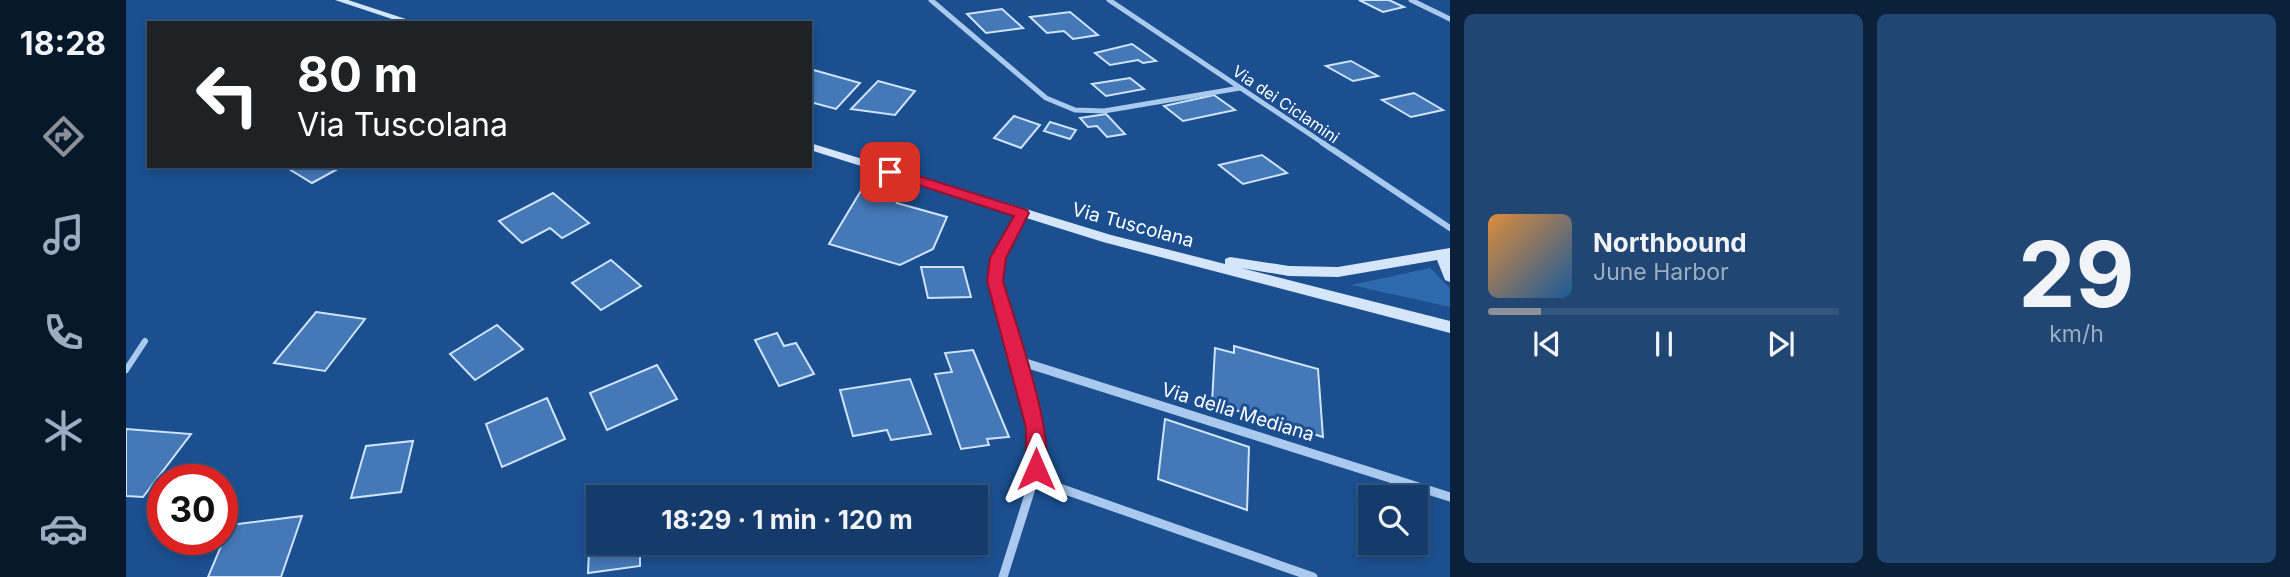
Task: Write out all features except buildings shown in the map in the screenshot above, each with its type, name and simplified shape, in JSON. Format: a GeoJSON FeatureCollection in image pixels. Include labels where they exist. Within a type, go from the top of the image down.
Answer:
{"type":"FeatureCollection","features":[{"type":"Feature","properties":{"kind":"main road"},"geometry":{"type":"LineString","coordinates":[[339,0],[407,21]]}},
{"type":"Feature","properties":{"kind":"main road","name":"Via Tuscolana"},"geometry":{"type":"LineString","coordinates":[[812,147],[1108,239],[1450,327]]}},
{"type":"Feature","properties":{"kind":"main road"},"geometry":{"type":"LineString","coordinates":[[1108,239],[1261,268],[1313,273],[1349,271],[1446,255],[1450,277]]}},
{"type":"Feature","properties":{"kind":"street"},"geometry":{"type":"LineString","coordinates":[[931,0],[1043,96],[1066,108],[1104,111],[1240,88]]}},
{"type":"Feature","properties":{"kind":"street","name":"Via dei Ciclamini"},"geometry":{"type":"LineString","coordinates":[[1109,0],[1450,228]]}},
{"type":"Feature","properties":{"kind":"street"},"geometry":{"type":"LineString","coordinates":[[1410,0],[1450,19]]}},
{"type":"Feature","properties":{"kind":"street"},"geometry":{"type":"LineString","coordinates":[[1003,577],[1034,479],[1037,440],[997,292],[995,272],[1001,252],[1022,213]]}},
{"type":"Feature","properties":{"kind":"street","name":"Via della Mediana"},"geometry":{"type":"LineString","coordinates":[[1016,360],[1450,497]]}},
{"type":"Feature","properties":{"kind":"street"},"geometry":{"type":"LineString","coordinates":[[1034,479],[1313,577]]}},
{"type":"Feature","properties":{"kind":"lane"},"geometry":{"type":"LineString","coordinates":[[126,370],[145,341]]}},
{"type":"Feature","properties":{"kind":"shaded area"},"geometry":{"type":"Polygon","coordinates":[[[1430,268],[1450,288],[1450,307],[1351,285],[1430,268]]]}},
{"type":"Feature","properties":{"kind":"route"},"geometry":{"type":"LineString","coordinates":[[890,172],[1022,213],[998,258],[995,281],[1035,428],[1036,469]]}}]}
